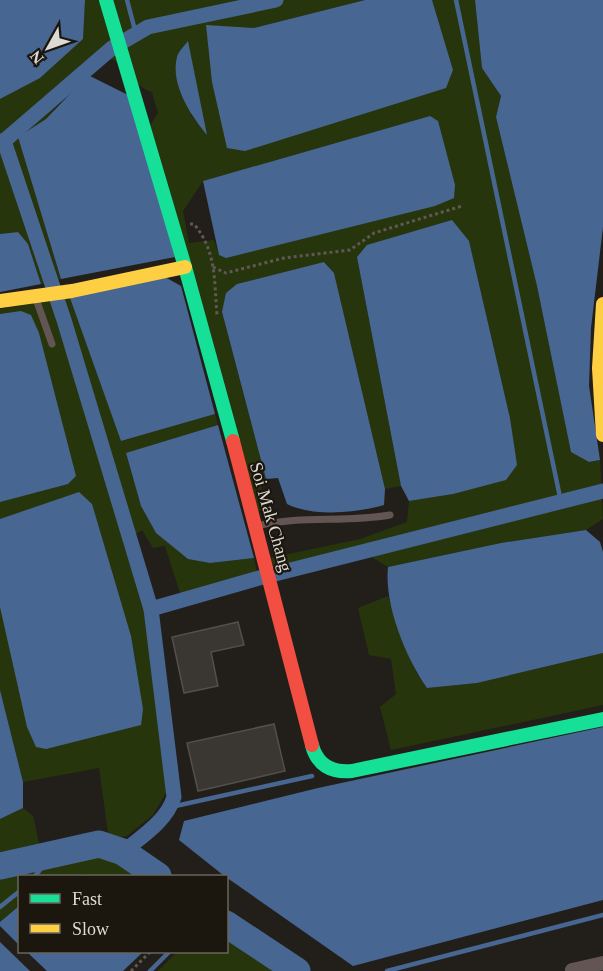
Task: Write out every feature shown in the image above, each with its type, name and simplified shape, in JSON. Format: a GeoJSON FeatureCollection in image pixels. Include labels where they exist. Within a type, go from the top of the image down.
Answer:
{"type":"FeatureCollection","features":[{"type":"Feature","properties":{"kind":"street","name":"Soi Mak Chang"},"geometry":{"type":"LineString","coordinates":[[106,0],[184,267],[272,585],[312,749],[322,765],[339,773],[603,719]]}},
{"type":"Feature","properties":{"kind":"street"},"geometry":{"type":"LineString","coordinates":[[0,301],[72,291],[184,267]]}},
{"type":"Feature","properties":{"kind":"street"},"geometry":{"type":"LineString","coordinates":[[603,304],[599,368],[603,435]]}},
{"type":"Feature","properties":{"kind":"street"},"geometry":{"type":"LineString","coordinates":[[572,970],[603,963]]}},
{"type":"Feature","properties":{"kind":"lane"},"geometry":{"type":"LineString","coordinates":[[40,296],[52,344]]}},
{"type":"Feature","properties":{"kind":"lane"},"geometry":{"type":"LineString","coordinates":[[255,526],[288,519],[348,521],[390,515]]}},
{"type":"Feature","properties":{"kind":"path"},"geometry":{"type":"LineString","coordinates":[[213,267],[226,273],[284,258],[350,250],[374,232],[462,206]]}},
{"type":"Feature","properties":{"kind":"path"},"geometry":{"type":"LineString","coordinates":[[131,971],[148,953]]}},
{"type":"Feature","properties":{"kind":"green space"},"geometry":{"type":"Polygon","coordinates":[[[85,0],[365,0],[254,28],[206,26],[453,70],[432,0],[475,0],[482,68],[501,96],[496,117],[537,286],[571,451],[589,462],[600,460],[603,519],[586,530],[501,543],[388,567],[370,556],[278,577],[270,558],[360,539],[407,522],[409,501],[453,494],[516,465],[510,418],[469,241],[357,257],[401,486],[385,489],[334,273],[325,262],[237,284],[222,313],[266,479],[258,494],[270,512],[255,510],[149,127],[158,113],[152,92],[140,85],[120,64],[108,58],[74,86],[46,119],[18,137],[61,279],[41,284],[28,244],[18,232],[0,234],[0,99],[40,78],[83,39],[85,0]],[[188,42],[191,115],[206,133],[188,42]],[[430,116],[203,181],[183,211],[189,243],[214,240],[219,255],[430,116]]]}},
{"type":"Feature","properties":{"kind":"green space"},"geometry":{"type":"Polygon","coordinates":[[[70,298],[122,441],[215,414],[218,425],[126,454],[141,506],[156,533],[189,559],[210,563],[254,558],[259,583],[181,596],[165,546],[153,548],[142,530],[123,543],[151,624],[163,709],[169,788],[153,815],[127,836],[109,839],[99,768],[23,782],[0,690],[0,309],[70,298]]]}},
{"type":"Feature","properties":{"kind":"green space"},"geometry":{"type":"Polygon","coordinates":[[[388,596],[416,672],[427,688],[477,683],[603,653],[603,705],[391,750],[380,707],[396,694],[391,659],[369,655],[358,608],[388,596]]]}},
{"type":"Feature","properties":{"kind":"green space"},"geometry":{"type":"Polygon","coordinates":[[[23,808],[33,816],[40,847],[0,857],[0,819],[23,808]]]}},
{"type":"Feature","properties":{"kind":"green space"},"geometry":{"type":"Polygon","coordinates":[[[76,853],[111,859],[134,875],[18,875],[18,907],[0,922],[0,871],[76,853]]]}},
{"type":"Feature","properties":{"kind":"green space"},"geometry":{"type":"Polygon","coordinates":[[[228,939],[279,971],[158,971],[176,953],[228,953],[228,939]]]}},
{"type":"Feature","properties":{"kind":"water"},"geometry":{"type":"Polygon","coordinates":[[[0,0],[85,0],[83,39],[40,78],[0,99],[0,0]]]}},
{"type":"Feature","properties":{"kind":"water"},"geometry":{"type":"Polygon","coordinates":[[[365,0],[432,0],[453,70],[446,88],[245,151],[227,148],[212,82],[206,25],[254,28],[365,0]]]}},
{"type":"Feature","properties":{"kind":"water"},"geometry":{"type":"Polygon","coordinates":[[[475,0],[603,0],[603,227],[591,328],[589,386],[600,460],[589,462],[571,452],[537,286],[496,117],[501,96],[482,68],[475,0]]]}},
{"type":"Feature","properties":{"kind":"water"},"geometry":{"type":"Polygon","coordinates":[[[188,41],[207,135],[183,99],[176,78],[177,57],[188,41]]]}},
{"type":"Feature","properties":{"kind":"water"},"geometry":{"type":"Polygon","coordinates":[[[88,75],[128,95],[175,257],[61,279],[18,137],[46,119],[88,75]]]}},
{"type":"Feature","properties":{"kind":"water"},"geometry":{"type":"Polygon","coordinates":[[[430,116],[438,121],[455,185],[454,198],[435,206],[226,258],[219,255],[203,181],[430,116]]]}},
{"type":"Feature","properties":{"kind":"water"},"geometry":{"type":"Polygon","coordinates":[[[452,220],[469,241],[510,418],[517,465],[506,480],[453,494],[409,501],[401,486],[357,257],[367,245],[452,220]]]}},
{"type":"Feature","properties":{"kind":"water"},"geometry":{"type":"Polygon","coordinates":[[[18,232],[28,244],[41,284],[0,292],[0,234],[18,232]]]}},
{"type":"Feature","properties":{"kind":"water"},"geometry":{"type":"Polygon","coordinates":[[[324,262],[334,273],[385,489],[384,505],[348,512],[309,511],[287,504],[278,478],[266,479],[222,312],[226,293],[237,284],[324,262]]]}},
{"type":"Feature","properties":{"kind":"water"},"geometry":{"type":"Polygon","coordinates":[[[165,277],[181,286],[215,414],[121,441],[70,298],[165,277]]]}},
{"type":"Feature","properties":{"kind":"water"},"geometry":{"type":"Polygon","coordinates":[[[21,311],[31,315],[39,333],[76,476],[68,484],[0,502],[0,314],[21,311]]]}},
{"type":"Feature","properties":{"kind":"water"},"geometry":{"type":"Polygon","coordinates":[[[218,425],[254,558],[210,563],[188,559],[156,533],[141,506],[126,453],[218,425]]]}},
{"type":"Feature","properties":{"kind":"water"},"geometry":{"type":"Polygon","coordinates":[[[79,492],[92,504],[131,636],[143,709],[141,725],[46,749],[36,747],[27,727],[0,607],[0,519],[79,492]]]}},
{"type":"Feature","properties":{"kind":"water"},"geometry":{"type":"Polygon","coordinates":[[[586,530],[600,542],[603,552],[603,653],[477,683],[427,688],[411,662],[398,630],[389,598],[388,567],[501,543],[586,530]]]}},
{"type":"Feature","properties":{"kind":"water"},"geometry":{"type":"Polygon","coordinates":[[[0,690],[23,782],[23,808],[0,819],[0,690]]]}},
{"type":"Feature","properties":{"kind":"water"},"geometry":{"type":"Polygon","coordinates":[[[603,727],[603,900],[353,966],[228,878],[228,875],[223,875],[179,840],[184,821],[318,788],[603,727]]]}},
{"type":"Feature","properties":{"kind":"water"},"geometry":{"type":"Polygon","coordinates":[[[18,907],[18,944],[0,926],[0,922],[18,907]]]}},
{"type":"Feature","properties":{"kind":"water"},"geometry":{"type":"Polygon","coordinates":[[[0,942],[30,971],[0,971],[0,942]]]}},
{"type":"Feature","properties":{"kind":"water"},"geometry":{"type":"Polygon","coordinates":[[[28,953],[142,953],[123,971],[47,971],[28,953]]]}},
{"type":"Feature","properties":{"kind":"building"},"geometry":{"type":"Polygon","coordinates":[[[238,622],[244,645],[211,652],[218,686],[184,693],[172,637],[238,622]]]}},
{"type":"Feature","properties":{"kind":"building"},"geometry":{"type":"Polygon","coordinates":[[[274,724],[285,771],[198,791],[187,743],[274,724]]]}},
{"type":"Feature","properties":{"kind":"waterway"},"geometry":{"type":"LineString","coordinates":[[127,0],[136,34]]}},
{"type":"Feature","properties":{"kind":"waterway"},"geometry":{"type":"LineString","coordinates":[[4,141],[112,48],[148,27],[276,0]]}},
{"type":"Feature","properties":{"kind":"waterway"},"geometry":{"type":"LineString","coordinates":[[456,0],[561,502]]}},
{"type":"Feature","properties":{"kind":"waterway"},"geometry":{"type":"LineString","coordinates":[[0,141],[4,141],[64,320],[151,609],[174,797],[171,806],[160,821],[123,852]]}},
{"type":"Feature","properties":{"kind":"waterway"},"geometry":{"type":"LineString","coordinates":[[151,609],[259,578],[603,491]]}},
{"type":"Feature","properties":{"kind":"waterway"},"geometry":{"type":"LineString","coordinates":[[171,807],[312,776]]}},
{"type":"Feature","properties":{"kind":"waterway"},"geometry":{"type":"LineString","coordinates":[[0,866],[99,844],[123,852],[157,875]]}},
{"type":"Feature","properties":{"kind":"waterway"},"geometry":{"type":"LineString","coordinates":[[36,875],[51,856]]}},
{"type":"Feature","properties":{"kind":"waterway"},"geometry":{"type":"LineString","coordinates":[[0,907],[18,893]]}},
{"type":"Feature","properties":{"kind":"waterway"},"geometry":{"type":"LineString","coordinates":[[387,971],[603,915]]}},
{"type":"Feature","properties":{"kind":"waterway"},"geometry":{"type":"LineString","coordinates":[[228,925],[297,971]]}},
{"type":"Feature","properties":{"kind":"waterway"},"geometry":{"type":"LineString","coordinates":[[150,971],[168,953]]}},
{"type":"Feature","properties":{"kind":"traffic: fast"},"geometry":{"type":"LineString","coordinates":[[106,0],[185,267],[233,441]]}},
{"type":"Feature","properties":{"kind":"traffic: fast"},"geometry":{"type":"LineString","coordinates":[[312,745],[321,763],[338,771],[352,771],[603,719]]}},
{"type":"Feature","properties":{"kind":"traffic: slow"},"geometry":{"type":"LineString","coordinates":[[0,301],[72,291],[185,267]]}},
{"type":"Feature","properties":{"kind":"traffic: slow"},"geometry":{"type":"LineString","coordinates":[[603,304],[599,368],[603,435]]}},
{"type":"Feature","properties":{"kind":"traffic: jam"},"geometry":{"type":"LineString","coordinates":[[233,441],[312,745]]}}]}
